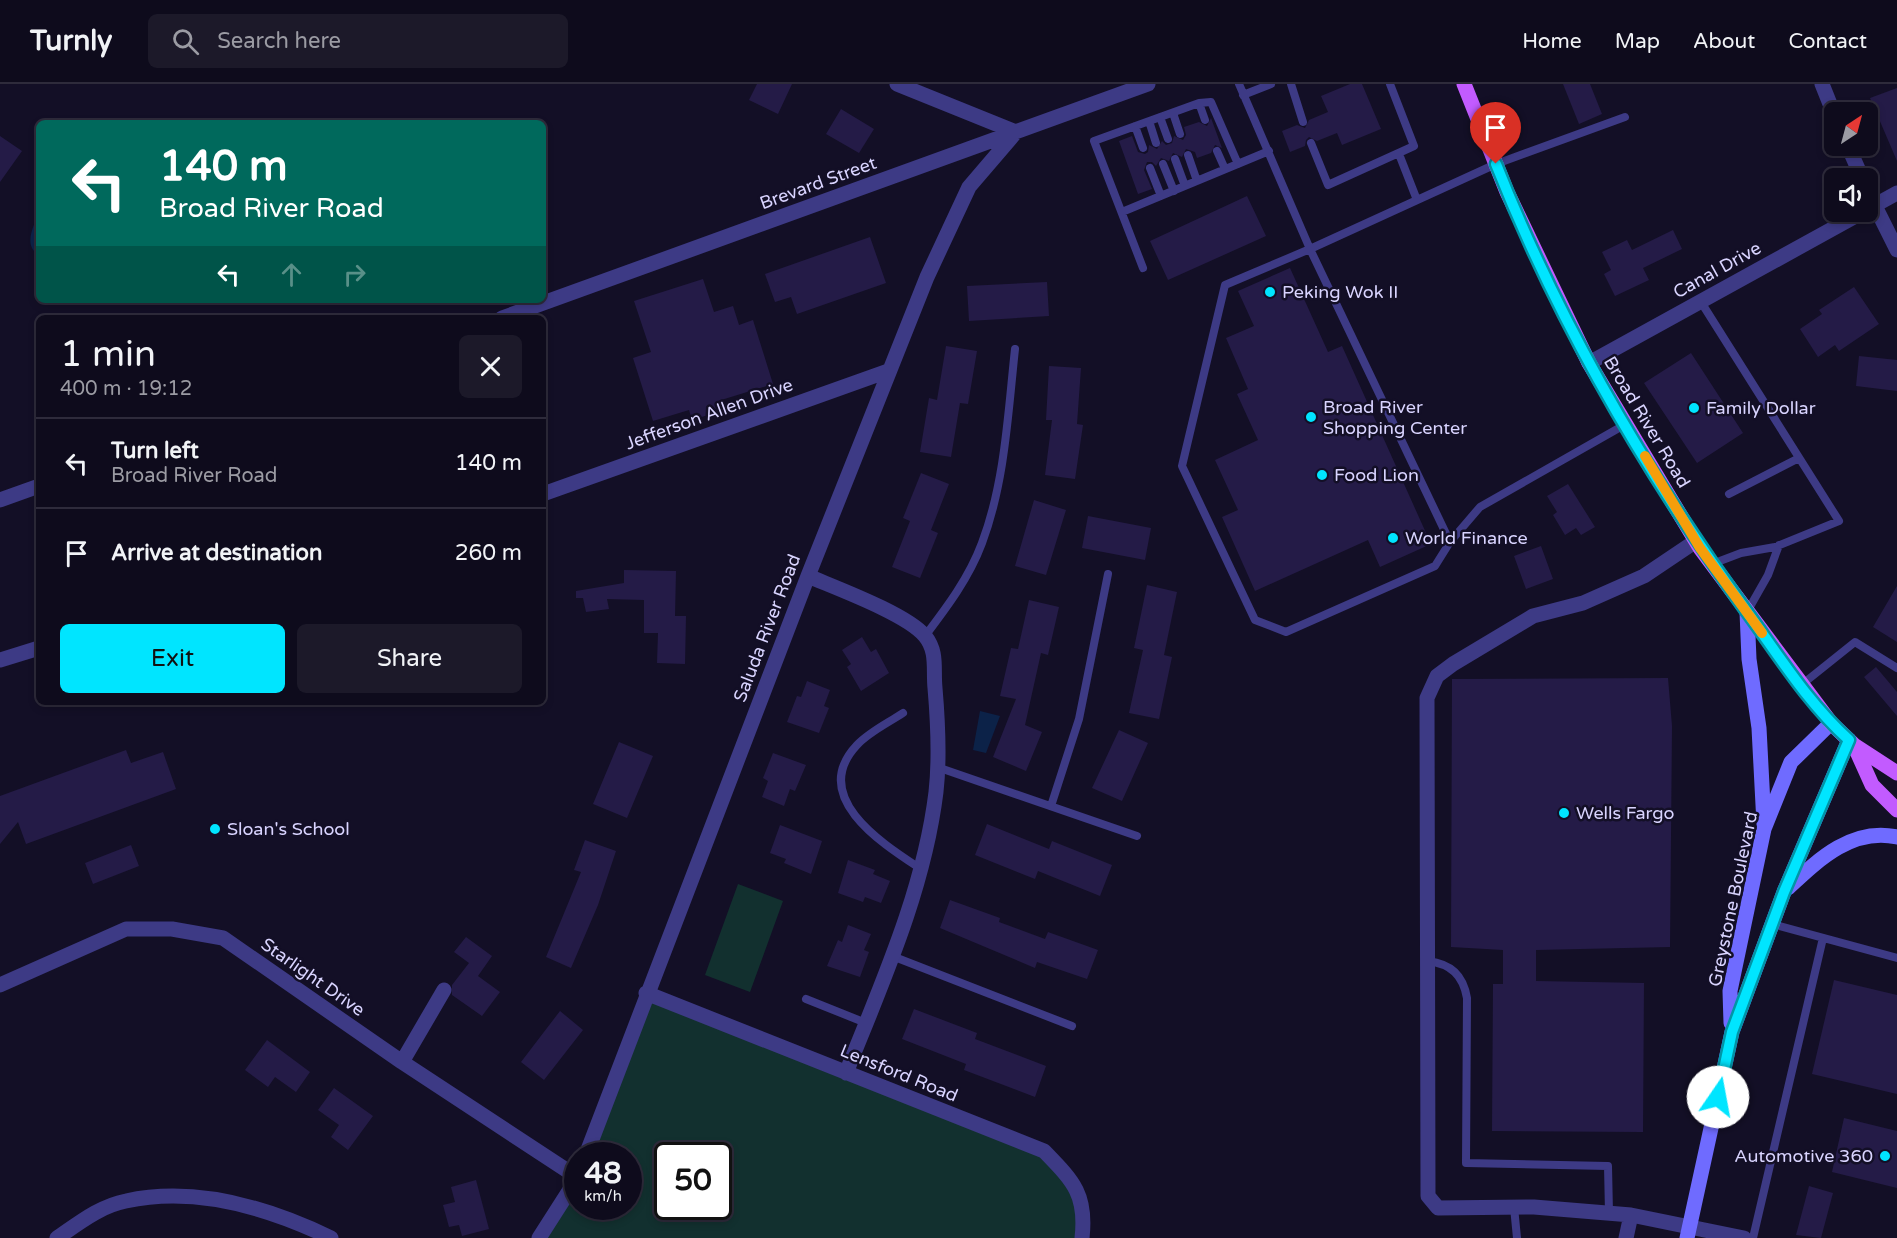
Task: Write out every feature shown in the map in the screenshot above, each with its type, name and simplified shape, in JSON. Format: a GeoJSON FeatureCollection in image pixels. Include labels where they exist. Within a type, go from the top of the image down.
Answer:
{"type":"FeatureCollection","features":[{"type":"Feature","properties":{"kind":"main road","name":"Broad River Road"},"geometry":{"type":"LineString","coordinates":[[1464,84],[1542,270],[1589,363],[1696,541],[1800,686],[1831,723],[1851,742],[1897,773]]}},
{"type":"Feature","properties":{"kind":"main road"},"geometry":{"type":"LineString","coordinates":[[1747,612],[1749,659],[1759,728],[1764,829]]}},
{"type":"Feature","properties":{"kind":"main road","name":"Greystone Boulevard"},"geometry":{"type":"LineString","coordinates":[[1732,1032],[1730,991],[1764,829],[1791,762],[1831,723]]}},
{"type":"Feature","properties":{"kind":"main road","name":"Broad River Road"},"geometry":{"type":"LineString","coordinates":[[1851,742],[1872,785],[1897,810]]}},
{"type":"Feature","properties":{"kind":"main road","name":"Greystone Boulevard"},"geometry":{"type":"LineString","coordinates":[[1688,1232],[1732,1032],[1784,892],[1851,742]]}},
{"type":"Feature","properties":{"kind":"main road"},"geometry":{"type":"LineString","coordinates":[[1784,892],[1819,858],[1837,846],[1859,839],[1897,837]]}},
{"type":"Feature","properties":{"kind":"street"},"geometry":{"type":"LineString","coordinates":[[897,84],[1016,132]]}},
{"type":"Feature","properties":{"kind":"street","name":"Brevard Street"},"geometry":{"type":"LineString","coordinates":[[546,302],[1148,84]]}},
{"type":"Feature","properties":{"kind":"street"},"geometry":{"type":"LineString","coordinates":[[1822,84],[1829,102]]}},
{"type":"Feature","properties":{"kind":"street","name":"Saluda River Road"},"geometry":{"type":"LineString","coordinates":[[591,1142],[646,993],[888,371],[969,187],[1016,132]]}},
{"type":"Feature","properties":{"kind":"street","name":"Canal Drive"},"geometry":{"type":"LineString","coordinates":[[1878,201],[1897,193]]}},
{"type":"Feature","properties":{"kind":"street"},"geometry":{"type":"LineString","coordinates":[[1878,221],[1897,250]]}},
{"type":"Feature","properties":{"kind":"street","name":"Canal Drive"},"geometry":{"type":"LineString","coordinates":[[1589,363],[1701,302],[1839,222]]}},
{"type":"Feature","properties":{"kind":"street","name":"Brevard Street"},"geometry":{"type":"LineString","coordinates":[[510,315],[543,303]]}},
{"type":"Feature","properties":{"kind":"street","name":"Jefferson Allen Drive"},"geometry":{"type":"LineString","coordinates":[[546,493],[888,371]]}},
{"type":"Feature","properties":{"kind":"street"},"geometry":{"type":"LineString","coordinates":[[0,500],[36,487]]}},
{"type":"Feature","properties":{"kind":"street"},"geometry":{"type":"LineString","coordinates":[[1696,541],[1644,576],[1583,603],[1533,616],[1437,676],[1427,698],[1428,1196],[1438,1208],[1514,1207],[1631,1215],[1688,1232],[1744,1238]]}},
{"type":"Feature","properties":{"kind":"street"},"geometry":{"type":"LineString","coordinates":[[808,576],[876,605],[916,628],[925,636],[935,662],[934,680],[939,733],[936,793],[921,869],[892,956],[846,1073]]}},
{"type":"Feature","properties":{"kind":"street"},"geometry":{"type":"LineString","coordinates":[[0,660],[36,649]]}},
{"type":"Feature","properties":{"kind":"street","name":"Starlight Drive"},"geometry":{"type":"LineString","coordinates":[[0,985],[126,929],[172,929],[224,938],[402,1062],[564,1168]]}},
{"type":"Feature","properties":{"kind":"street"},"geometry":{"type":"LineString","coordinates":[[402,1062],[444,990]]}},
{"type":"Feature","properties":{"kind":"street","name":"Lensford Road"},"geometry":{"type":"LineString","coordinates":[[646,993],[1044,1151],[1071,1179],[1085,1213],[1083,1238]]}},
{"type":"Feature","properties":{"kind":"street"},"geometry":{"type":"LineString","coordinates":[[57,1238],[95,1212],[125,1201],[173,1197],[235,1203],[298,1222],[331,1238]]}},
{"type":"Feature","properties":{"kind":"street"},"geometry":{"type":"LineString","coordinates":[[539,1238],[564,1199]]}},
{"type":"Feature","properties":{"kind":"street"},"geometry":{"type":"LineString","coordinates":[[1626,1238],[1631,1215]]}},
{"type":"Feature","properties":{"kind":"lane"},"geometry":{"type":"LineString","coordinates":[[1239,84],[1310,249],[1450,542]]}},
{"type":"Feature","properties":{"kind":"lane"},"geometry":{"type":"LineString","coordinates":[[1243,95],[1270,84]]}},
{"type":"Feature","properties":{"kind":"lane"},"geometry":{"type":"LineString","coordinates":[[1291,84],[1304,122]]}},
{"type":"Feature","properties":{"kind":"lane"},"geometry":{"type":"LineString","coordinates":[[1311,143],[1328,185],[1414,146],[1390,84]]}},
{"type":"Feature","properties":{"kind":"lane"},"geometry":{"type":"LineString","coordinates":[[1143,268],[1094,141],[1199,103],[1211,102],[1215,106],[1238,164]]}},
{"type":"Feature","properties":{"kind":"lane"},"geometry":{"type":"LineString","coordinates":[[1199,103],[1205,120]]}},
{"type":"Feature","properties":{"kind":"lane"},"geometry":{"type":"LineString","coordinates":[[1173,112],[1180,134]]}},
{"type":"Feature","properties":{"kind":"lane"},"geometry":{"type":"LineString","coordinates":[[1160,117],[1168,139]]}},
{"type":"Feature","properties":{"kind":"lane"},"geometry":{"type":"LineString","coordinates":[[1625,117],[1496,164],[1225,285],[1182,466],[1255,620],[1286,632],[1435,566],[1450,542],[1480,507],[1626,424]]}},
{"type":"Feature","properties":{"kind":"lane"},"geometry":{"type":"LineString","coordinates":[[1149,121],[1156,143]]}},
{"type":"Feature","properties":{"kind":"lane"},"geometry":{"type":"LineString","coordinates":[[1135,126],[1143,148]]}},
{"type":"Feature","properties":{"kind":"lane"},"geometry":{"type":"LineString","coordinates":[[1217,151],[1225,169]]}},
{"type":"Feature","properties":{"kind":"lane"},"geometry":{"type":"LineString","coordinates":[[1122,212],[1269,151]]}},
{"type":"Feature","properties":{"kind":"lane"},"geometry":{"type":"LineString","coordinates":[[1399,154],[1417,200]]}},
{"type":"Feature","properties":{"kind":"lane"},"geometry":{"type":"LineString","coordinates":[[1188,155],[1197,181]]}},
{"type":"Feature","properties":{"kind":"lane"},"geometry":{"type":"LineString","coordinates":[[1175,159],[1185,186]]}},
{"type":"Feature","properties":{"kind":"lane"},"geometry":{"type":"LineString","coordinates":[[1163,164],[1174,190]]}},
{"type":"Feature","properties":{"kind":"lane"},"geometry":{"type":"LineString","coordinates":[[1150,168],[1161,196]]}},
{"type":"Feature","properties":{"kind":"lane"},"geometry":{"type":"LineString","coordinates":[[1701,302],[1839,521],[1777,546],[1741,553],[1712,564]]}},
{"type":"Feature","properties":{"kind":"lane"},"geometry":{"type":"LineString","coordinates":[[925,636],[958,592],[982,543],[1004,451],[1015,349]]}},
{"type":"Feature","properties":{"kind":"lane"},"geometry":{"type":"LineString","coordinates":[[1729,494],[1799,458]]}},
{"type":"Feature","properties":{"kind":"lane"},"geometry":{"type":"LineString","coordinates":[[1747,612],[1768,575],[1777,546]]}},
{"type":"Feature","properties":{"kind":"lane"},"geometry":{"type":"LineString","coordinates":[[1051,806],[1079,719],[1108,574]]}},
{"type":"Feature","properties":{"kind":"lane"},"geometry":{"type":"LineString","coordinates":[[1800,686],[1855,642],[1897,668]]}},
{"type":"Feature","properties":{"kind":"lane"},"geometry":{"type":"LineString","coordinates":[[903,712],[855,748],[845,765],[843,788],[848,807],[858,821],[879,841],[921,869]]}},
{"type":"Feature","properties":{"kind":"lane"},"geometry":{"type":"LineString","coordinates":[[937,767],[1137,836]]}},
{"type":"Feature","properties":{"kind":"lane"},"geometry":{"type":"LineString","coordinates":[[1772,924],[1897,958]]}},
{"type":"Feature","properties":{"kind":"lane"},"geometry":{"type":"LineString","coordinates":[[1753,1238],[1823,938]]}},
{"type":"Feature","properties":{"kind":"lane"},"geometry":{"type":"LineString","coordinates":[[892,956],[1072,1026]]}},
{"type":"Feature","properties":{"kind":"lane"},"geometry":{"type":"LineString","coordinates":[[1428,961],[1440,963],[1461,977],[1467,1005],[1466,1164],[1608,1166],[1609,1213]]}},
{"type":"Feature","properties":{"kind":"lane"},"geometry":{"type":"LineString","coordinates":[[806,999],[866,1023]]}},
{"type":"Feature","properties":{"kind":"lane"},"geometry":{"type":"LineString","coordinates":[[1514,1207],[1516,1238]]}},
{"type":"Feature","properties":{"kind":"green space"},"geometry":{"type":"Polygon","coordinates":[[[738,884],[783,901],[750,992],[705,975],[738,884]]]}},
{"type":"Feature","properties":{"kind":"green space"},"geometry":{"type":"Polygon","coordinates":[[[646,993],[1044,1151],[1071,1179],[1085,1238],[539,1238],[564,1198],[564,1220],[642,1220],[642,1142],[591,1142],[646,993]]]}},
{"type":"Feature","properties":{"kind":"water"},"geometry":{"type":"Polygon","coordinates":[[[36,220],[36,253],[31,247],[32,230],[36,220]]]}},
{"type":"Feature","properties":{"kind":"water"},"geometry":{"type":"Polygon","coordinates":[[[980,711],[1000,716],[986,753],[973,750],[980,711]]]}},
{"type":"Feature","properties":{"kind":"building"},"geometry":{"type":"Polygon","coordinates":[[[757,84],[792,84],[778,114],[749,100],[757,84]]]}},
{"type":"Feature","properties":{"kind":"building"},"geometry":{"type":"Polygon","coordinates":[[[1350,84],[1362,84],[1381,129],[1342,145],[1337,133],[1317,141],[1309,137],[1305,146],[1290,152],[1282,131],[1297,125],[1305,128],[1309,120],[1328,112],[1321,96],[1350,84]]]}},
{"type":"Feature","properties":{"kind":"building"},"geometry":{"type":"Polygon","coordinates":[[[1563,84],[1590,84],[1602,114],[1579,124],[1563,84]]]}},
{"type":"Feature","properties":{"kind":"building"},"geometry":{"type":"Polygon","coordinates":[[[1897,88],[1897,161],[1878,117],[1878,102],[1872,102],[1870,98],[1897,88]]]}},
{"type":"Feature","properties":{"kind":"building"},"geometry":{"type":"Polygon","coordinates":[[[841,109],[874,129],[859,153],[826,134],[841,109]]]}},
{"type":"Feature","properties":{"kind":"building"},"geometry":{"type":"Polygon","coordinates":[[[1211,118],[1222,148],[1215,145],[1211,153],[1197,158],[1195,152],[1186,149],[1182,157],[1173,153],[1169,161],[1161,158],[1156,166],[1152,162],[1147,162],[1144,170],[1152,189],[1138,194],[1119,141],[1132,136],[1138,152],[1145,154],[1148,152],[1149,145],[1157,149],[1162,141],[1166,145],[1172,143],[1174,136],[1183,140],[1186,135],[1184,127],[1199,122],[1207,126],[1211,118]]]}},
{"type":"Feature","properties":{"kind":"building"},"geometry":{"type":"Polygon","coordinates":[[[0,136],[22,151],[0,182],[0,136]]]}},
{"type":"Feature","properties":{"kind":"building"},"geometry":{"type":"Polygon","coordinates":[[[1247,196],[1266,236],[1168,280],[1150,241],[1247,196]]]}},
{"type":"Feature","properties":{"kind":"building"},"geometry":{"type":"Polygon","coordinates":[[[1673,230],[1682,249],[1643,268],[1649,280],[1615,296],[1604,274],[1611,270],[1602,252],[1627,240],[1632,250],[1673,230]]]}},
{"type":"Feature","properties":{"kind":"building"},"geometry":{"type":"Polygon","coordinates":[[[870,237],[886,283],[797,314],[791,297],[775,302],[765,274],[870,237]]]}},
{"type":"Feature","properties":{"kind":"building","name":"Broad River Shopping Center"},"geometry":{"type":"Polygon","coordinates":[[[1290,268],[1328,352],[1342,346],[1431,544],[1380,567],[1368,540],[1255,591],[1222,517],[1238,510],[1215,460],[1258,440],[1237,394],[1248,389],[1226,338],[1254,326],[1238,291],[1290,268]]]}},
{"type":"Feature","properties":{"kind":"building"},"geometry":{"type":"Polygon","coordinates":[[[703,279],[714,312],[733,306],[739,325],[753,320],[773,384],[718,401],[721,411],[692,420],[689,410],[653,421],[633,358],[651,352],[634,301],[703,279]]]}},
{"type":"Feature","properties":{"kind":"building"},"geometry":{"type":"Polygon","coordinates":[[[1047,282],[1049,316],[969,321],[967,286],[1047,282]]]}},
{"type":"Feature","properties":{"kind":"building"},"geometry":{"type":"Polygon","coordinates":[[[1854,287],[1879,324],[1839,351],[1835,345],[1818,357],[1800,329],[1822,314],[1819,310],[1854,287]]]}},
{"type":"Feature","properties":{"kind":"building"},"geometry":{"type":"Polygon","coordinates":[[[946,346],[977,351],[968,404],[960,403],[951,457],[920,452],[929,398],[937,400],[946,346]]]}},
{"type":"Feature","properties":{"kind":"building","name":"Family Dollar"},"geometry":{"type":"Polygon","coordinates":[[[1691,353],[1743,433],[1697,463],[1644,383],[1691,353]]]}},
{"type":"Feature","properties":{"kind":"building"},"geometry":{"type":"Polygon","coordinates":[[[1859,356],[1897,360],[1897,391],[1856,386],[1859,356]]]}},
{"type":"Feature","properties":{"kind":"building"},"geometry":{"type":"Polygon","coordinates":[[[1049,366],[1081,368],[1077,424],[1083,425],[1075,479],[1045,475],[1052,420],[1046,420],[1049,366]]]}},
{"type":"Feature","properties":{"kind":"building"},"geometry":{"type":"Polygon","coordinates":[[[921,473],[949,484],[931,530],[938,533],[920,578],[892,567],[910,521],[903,518],[921,473]]]}},
{"type":"Feature","properties":{"kind":"building"},"geometry":{"type":"Polygon","coordinates":[[[1568,484],[1595,527],[1581,535],[1576,528],[1565,535],[1553,515],[1557,512],[1547,496],[1568,484]]]}},
{"type":"Feature","properties":{"kind":"building"},"geometry":{"type":"Polygon","coordinates":[[[1034,500],[1066,510],[1046,575],[1015,566],[1034,500]]]}},
{"type":"Feature","properties":{"kind":"building"},"geometry":{"type":"Polygon","coordinates":[[[1088,516],[1151,528],[1145,560],[1082,548],[1088,516]]]}},
{"type":"Feature","properties":{"kind":"building"},"geometry":{"type":"Polygon","coordinates":[[[1541,546],[1553,579],[1526,589],[1514,556],[1541,546]]]}},
{"type":"Feature","properties":{"kind":"building"},"geometry":{"type":"Polygon","coordinates":[[[624,570],[676,571],[675,616],[686,616],[685,664],[657,663],[658,633],[644,633],[644,600],[607,599],[609,609],[586,612],[583,598],[576,598],[576,591],[624,583],[624,570]]]}},
{"type":"Feature","properties":{"kind":"building"},"geometry":{"type":"Polygon","coordinates":[[[1147,585],[1177,592],[1164,655],[1172,657],[1159,719],[1129,713],[1143,650],[1134,648],[1147,585]]]}},
{"type":"Feature","properties":{"kind":"building"},"geometry":{"type":"Polygon","coordinates":[[[1897,586],[1897,642],[1873,627],[1897,586]]]}},
{"type":"Feature","properties":{"kind":"building"},"geometry":{"type":"Polygon","coordinates":[[[1029,600],[1059,607],[1048,655],[1041,653],[1025,725],[1042,732],[1026,771],[993,757],[1016,699],[1000,696],[1011,648],[1018,649],[1029,600]]]}},
{"type":"Feature","properties":{"kind":"building"},"geometry":{"type":"Polygon","coordinates":[[[862,637],[871,652],[876,649],[889,673],[861,691],[847,667],[851,664],[842,650],[862,637]]]}},
{"type":"Feature","properties":{"kind":"building"},"geometry":{"type":"Polygon","coordinates":[[[1876,667],[1897,692],[1897,716],[1864,677],[1876,667]]]}},
{"type":"Feature","properties":{"kind":"building"},"geometry":{"type":"Polygon","coordinates":[[[1668,678],[1672,726],[1670,947],[1536,950],[1536,981],[1644,983],[1643,1132],[1492,1131],[1493,984],[1503,984],[1503,950],[1451,947],[1452,679],[1668,678]]]}},
{"type":"Feature","properties":{"kind":"building"},"geometry":{"type":"Polygon","coordinates":[[[807,681],[830,690],[824,706],[829,708],[819,733],[787,722],[797,696],[801,697],[807,681]]]}},
{"type":"Feature","properties":{"kind":"building"},"geometry":{"type":"Polygon","coordinates":[[[1119,730],[1148,743],[1122,801],[1092,788],[1119,730]]]}},
{"type":"Feature","properties":{"kind":"building"},"geometry":{"type":"Polygon","coordinates":[[[619,742],[653,756],[627,818],[593,804],[619,742]]]}},
{"type":"Feature","properties":{"kind":"building"},"geometry":{"type":"Polygon","coordinates":[[[126,750],[131,763],[163,752],[176,789],[26,844],[18,822],[0,844],[0,796],[126,750]]]}},
{"type":"Feature","properties":{"kind":"building"},"geometry":{"type":"Polygon","coordinates":[[[773,753],[806,765],[795,791],[790,789],[784,806],[762,797],[768,781],[763,778],[773,753]]]}},
{"type":"Feature","properties":{"kind":"building"},"geometry":{"type":"Polygon","coordinates":[[[987,824],[1049,849],[1052,841],[1112,865],[1100,896],[1038,871],[1035,879],[975,855],[987,824]]]}},
{"type":"Feature","properties":{"kind":"building"},"geometry":{"type":"Polygon","coordinates":[[[780,825],[822,841],[811,874],[784,863],[786,859],[770,853],[780,825]]]}},
{"type":"Feature","properties":{"kind":"building"},"geometry":{"type":"Polygon","coordinates":[[[585,840],[616,851],[598,905],[571,968],[546,957],[581,872],[574,870],[585,840]]]}},
{"type":"Feature","properties":{"kind":"building"},"geometry":{"type":"Polygon","coordinates":[[[131,845],[139,866],[93,884],[85,863],[131,845]]]}},
{"type":"Feature","properties":{"kind":"building"},"geometry":{"type":"Polygon","coordinates":[[[848,860],[875,870],[873,874],[890,881],[881,903],[865,897],[863,902],[838,893],[848,860]]]}},
{"type":"Feature","properties":{"kind":"building"},"geometry":{"type":"Polygon","coordinates":[[[950,900],[1000,918],[999,922],[1045,939],[1048,932],[1098,950],[1087,979],[1037,962],[1035,968],[940,928],[950,900]]]}},
{"type":"Feature","properties":{"kind":"building"},"geometry":{"type":"Polygon","coordinates":[[[848,925],[871,934],[864,950],[869,952],[860,977],[827,966],[838,940],[842,942],[848,925]]]}},
{"type":"Feature","properties":{"kind":"building"},"geometry":{"type":"Polygon","coordinates":[[[466,937],[492,956],[478,976],[500,992],[482,1016],[452,995],[452,985],[469,963],[454,952],[466,937]]]}},
{"type":"Feature","properties":{"kind":"building"},"geometry":{"type":"Polygon","coordinates":[[[1834,980],[1897,995],[1897,1094],[1812,1074],[1834,980]]]}},
{"type":"Feature","properties":{"kind":"building"},"geometry":{"type":"Polygon","coordinates":[[[914,1009],[977,1033],[975,1039],[1046,1066],[1035,1097],[964,1070],[966,1064],[902,1039],[914,1009]]]}},
{"type":"Feature","properties":{"kind":"building"},"geometry":{"type":"Polygon","coordinates":[[[560,1011],[583,1030],[544,1080],[521,1062],[560,1011]]]}},
{"type":"Feature","properties":{"kind":"building"},"geometry":{"type":"Polygon","coordinates":[[[267,1040],[310,1072],[296,1092],[275,1077],[268,1087],[245,1070],[267,1040]]]}},
{"type":"Feature","properties":{"kind":"building"},"geometry":{"type":"Polygon","coordinates":[[[334,1088],[373,1116],[348,1150],[331,1137],[339,1125],[318,1110],[334,1088]]]}},
{"type":"Feature","properties":{"kind":"building"},"geometry":{"type":"Polygon","coordinates":[[[1844,1118],[1897,1131],[1897,1188],[1832,1172],[1844,1118]]]}},
{"type":"Feature","properties":{"kind":"building"},"geometry":{"type":"Polygon","coordinates":[[[476,1180],[489,1229],[462,1236],[459,1225],[449,1227],[443,1205],[455,1202],[451,1187],[476,1180]]]}},
{"type":"Feature","properties":{"kind":"building"},"geometry":{"type":"Polygon","coordinates":[[[1809,1186],[1833,1193],[1821,1238],[1796,1235],[1809,1186]]]}},
{"type":"Feature","properties":{"kind":"slow traffic"},"geometry":{"type":"LineString","coordinates":[[1645,456],[1700,548],[1762,633]]}},
{"type":"Feature","properties":{"kind":"place","name":"Peking Wok II"},"geometry":{"type":"Point","coordinates":[1270,292]}},
{"type":"Feature","properties":{"kind":"place","name":"Family Dollar"},"geometry":{"type":"Point","coordinates":[1694,408]}},
{"type":"Feature","properties":{"kind":"place","name":"Broad River Shopping Center"},"geometry":{"type":"Point","coordinates":[1311,417]}},
{"type":"Feature","properties":{"kind":"place","name":"Food Lion"},"geometry":{"type":"Point","coordinates":[1322,475]}},
{"type":"Feature","properties":{"kind":"place","name":"World Finance"},"geometry":{"type":"Point","coordinates":[1393,538]}},
{"type":"Feature","properties":{"kind":"place","name":"Wells Fargo"},"geometry":{"type":"Point","coordinates":[1564,813]}},
{"type":"Feature","properties":{"kind":"place","name":"Sloan's School"},"geometry":{"type":"Point","coordinates":[215,829]}},
{"type":"Feature","properties":{"kind":"place","name":"Automotive 360"},"geometry":{"type":"Point","coordinates":[1885,1156]}},
{"type":"Feature","properties":{"kind":"route"},"geometry":{"type":"LineString","coordinates":[[1496,164],[1542,270],[1589,363],[1700,548],[1800,686],[1831,723],[1849,740],[1784,892],[1732,1032],[1718,1097]]}}]}
